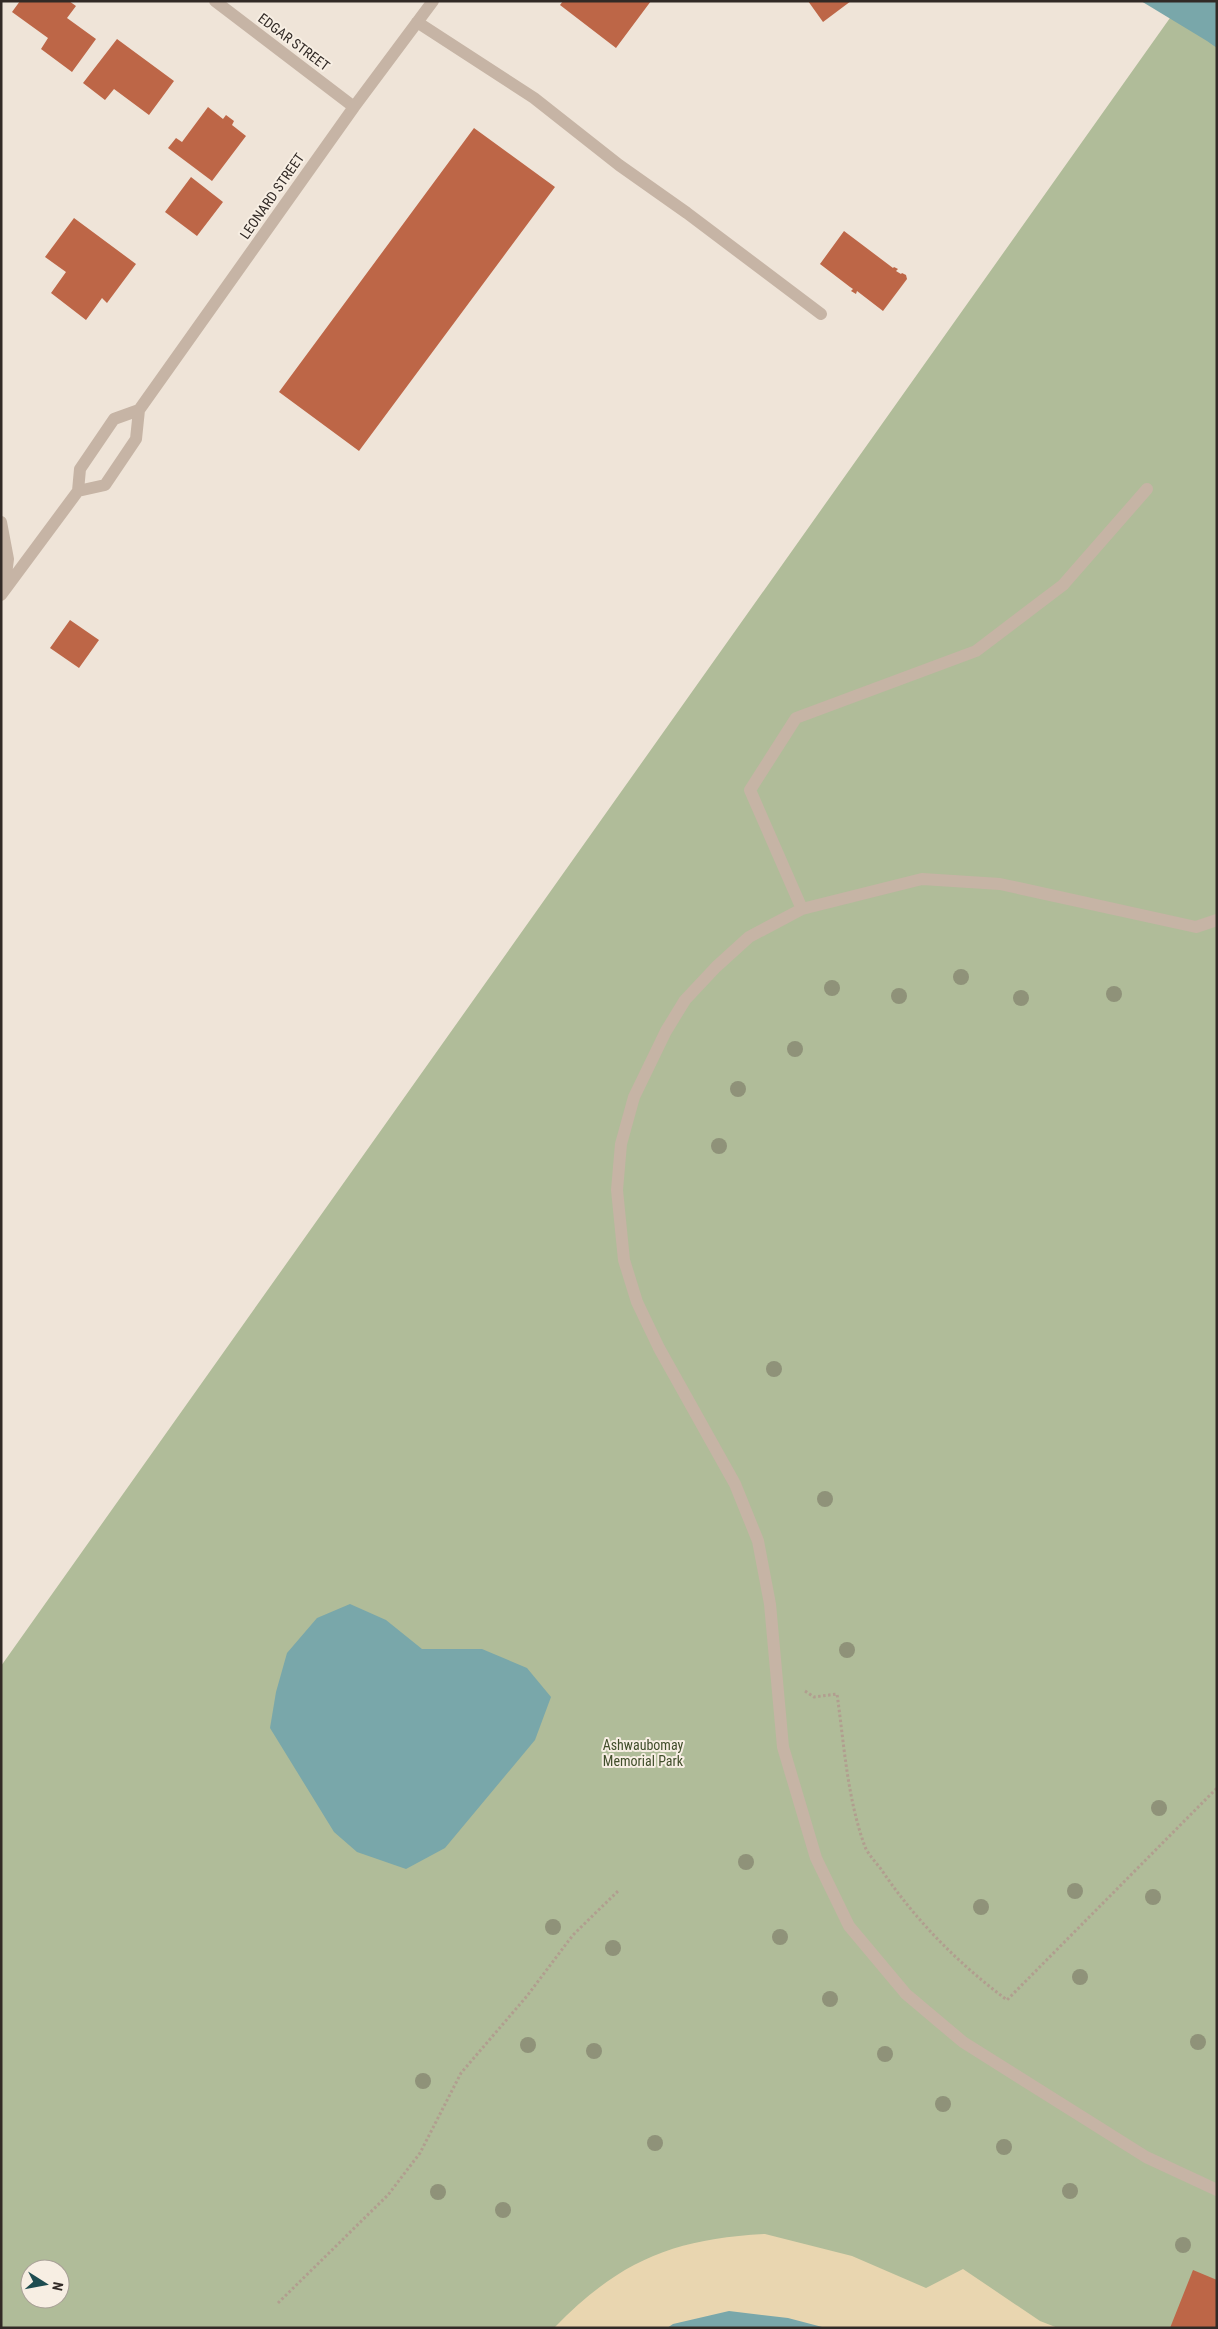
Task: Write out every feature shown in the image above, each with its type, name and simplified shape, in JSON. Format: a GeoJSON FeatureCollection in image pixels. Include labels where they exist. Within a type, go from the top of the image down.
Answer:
{"type":"FeatureCollection","features":[{"type":"Feature","properties":{"kind":"street","name":"EDGAR STREET"},"geometry":{"type":"LineString","coordinates":[[215,1],[354,107]]}},
{"type":"Feature","properties":{"kind":"street","name":"LEONARD STREET"},"geometry":{"type":"LineString","coordinates":[[78,491],[105,485],[136,439],[139,410],[354,107],[433,1]]}},
{"type":"Feature","properties":{"kind":"street"},"geometry":{"type":"LineString","coordinates":[[417,22],[534,98],[619,166],[687,213],[822,314]]}},
{"type":"Feature","properties":{"kind":"street"},"geometry":{"type":"LineString","coordinates":[[2,594],[78,491],[80,468],[114,419],[139,410]]}},
{"type":"Feature","properties":{"kind":"street"},"geometry":{"type":"LineString","coordinates":[[802,909],[750,790],[796,718],[976,651],[1063,584],[1147,489]]}},
{"type":"Feature","properties":{"kind":"street"},"geometry":{"type":"LineString","coordinates":[[1,522],[6,540],[8,559],[2,594]]}},
{"type":"Feature","properties":{"kind":"street"},"geometry":{"type":"LineString","coordinates":[[1217,920],[1196,927],[1000,884],[922,879],[802,909],[749,937],[716,967],[685,1000],[666,1031],[634,1097],[621,1144],[617,1190],[624,1260],[637,1302],[659,1348],[735,1484],[758,1541],[770,1604],[783,1747],[816,1858],[849,1926],[906,1994],[963,2042],[1146,2157],[1217,2190]]}},
{"type":"Feature","properties":{"kind":"path"},"geometry":{"type":"LineString","coordinates":[[804,1681],[805,1690],[814,1697],[837,1694],[851,1794],[864,1846],[896,1891],[928,1930],[976,1977],[1007,2000],[1217,1788]]}},
{"type":"Feature","properties":{"kind":"path"},"geometry":{"type":"LineString","coordinates":[[278,2303],[388,2195],[420,2153],[461,2073],[527,1996],[573,1936],[618,1891]]}},
{"type":"Feature","properties":{"kind":"green space","name":"Ashwaubomay Memorial Park"},"geometry":{"type":"Polygon","coordinates":[[[1182,1],[1217,1],[1217,2328],[1,2328],[1,1666],[1182,1]]]}},
{"type":"Feature","properties":{"kind":"sand"},"geometry":{"type":"Polygon","coordinates":[[[765,2234],[852,2256],[926,2288],[963,2269],[1040,2321],[1058,2328],[554,2328],[601,2286],[625,2270],[649,2258],[675,2248],[702,2241],[765,2234]]]}},
{"type":"Feature","properties":{"kind":"water"},"geometry":{"type":"Polygon","coordinates":[[[1141,1],[1217,1],[1217,48],[1207,41],[1141,1]]]}},
{"type":"Feature","properties":{"kind":"water"},"geometry":{"type":"Polygon","coordinates":[[[350,1604],[386,1620],[422,1649],[482,1649],[527,1668],[551,1697],[535,1740],[445,1848],[406,1869],[357,1852],[334,1832],[270,1728],[276,1692],[287,1653],[317,1618],[350,1604]]]}},
{"type":"Feature","properties":{"kind":"water"},"geometry":{"type":"Polygon","coordinates":[[[729,2311],[788,2318],[826,2328],[667,2328],[673,2324],[729,2311]]]}},
{"type":"Feature","properties":{"kind":"building"},"geometry":{"type":"Polygon","coordinates":[[[20,1],[69,1],[76,6],[67,18],[96,39],[72,72],[41,49],[48,38],[12,12],[20,1]]]}},
{"type":"Feature","properties":{"kind":"building"},"geometry":{"type":"Polygon","coordinates":[[[563,1],[651,1],[616,48],[560,5],[563,1]]]}},
{"type":"Feature","properties":{"kind":"building"},"geometry":{"type":"Polygon","coordinates":[[[808,1],[851,1],[823,22],[808,1]]]}},
{"type":"Feature","properties":{"kind":"building"},"geometry":{"type":"Polygon","coordinates":[[[117,39],[174,81],[149,115],[114,89],[105,100],[83,83],[117,39]]]}},
{"type":"Feature","properties":{"kind":"building"},"geometry":{"type":"Polygon","coordinates":[[[208,107],[223,119],[226,115],[234,121],[232,125],[246,136],[212,181],[168,148],[176,138],[182,142],[208,107]]]}},
{"type":"Feature","properties":{"kind":"building"},"geometry":{"type":"Polygon","coordinates":[[[474,128],[555,187],[359,451],[279,392],[474,128]]]}},
{"type":"Feature","properties":{"kind":"building"},"geometry":{"type":"Polygon","coordinates":[[[191,177],[223,202],[197,236],[165,212],[191,177]]]}},
{"type":"Feature","properties":{"kind":"building"},"geometry":{"type":"Polygon","coordinates":[[[74,218],[136,264],[107,303],[102,298],[86,320],[51,293],[66,272],[45,257],[74,218]]]}},
{"type":"Feature","properties":{"kind":"building"},"geometry":{"type":"Polygon","coordinates":[[[844,231],[893,268],[898,269],[896,271],[906,275],[907,279],[883,311],[857,291],[856,294],[851,291],[853,289],[820,264],[844,231]]]}},
{"type":"Feature","properties":{"kind":"building"},"geometry":{"type":"Polygon","coordinates":[[[70,620],[99,640],[79,668],[50,648],[70,620]]]}},
{"type":"Feature","properties":{"kind":"building"},"geometry":{"type":"Polygon","coordinates":[[[1193,2270],[1217,2280],[1217,2328],[1170,2328],[1193,2270]]]}}]}
